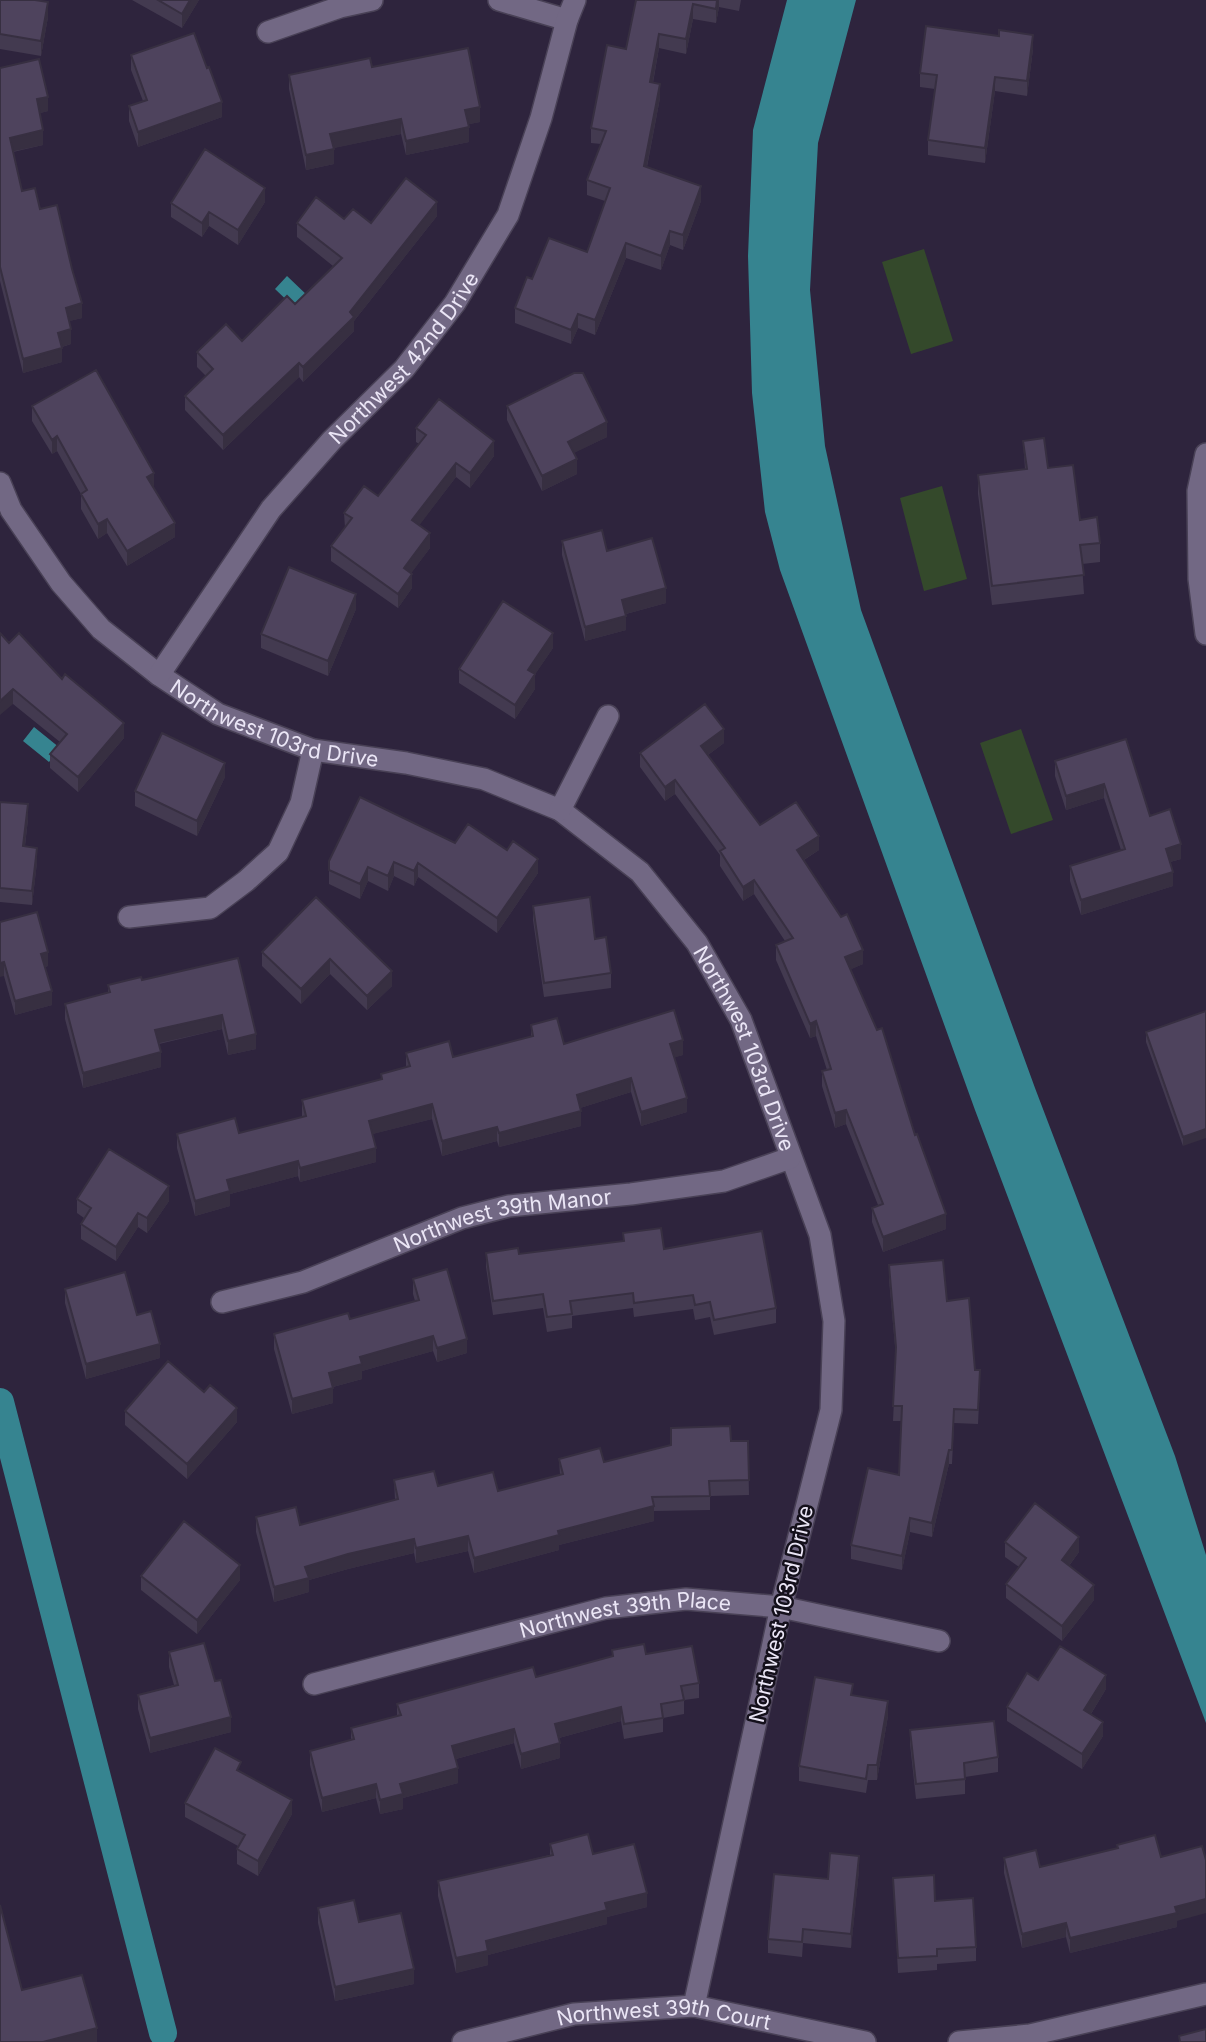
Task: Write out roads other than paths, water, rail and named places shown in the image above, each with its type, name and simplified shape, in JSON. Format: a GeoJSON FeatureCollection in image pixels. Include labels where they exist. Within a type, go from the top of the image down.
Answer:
{"type":"FeatureCollection","features":[{"type":"Feature","properties":{"kind":"street"},"geometry":{"type":"LineString","coordinates":[[268,32],[340,7],[372,0]]}},
{"type":"Feature","properties":{"kind":"street"},"geometry":{"type":"LineString","coordinates":[[499,0],[566,20]]}},
{"type":"Feature","properties":{"kind":"street","name":"Northwest 42nd Drive"},"geometry":{"type":"LineString","coordinates":[[159,675],[271,509],[332,440],[404,369],[455,303],[508,215],[541,118],[566,20],[575,0]]}},
{"type":"Feature","properties":{"kind":"street"},"geometry":{"type":"LineString","coordinates":[[1206,454],[1198,503],[1199,579],[1206,634]]}},
{"type":"Feature","properties":{"kind":"street","name":"Northwest 103rd Drive"},"geometry":{"type":"LineString","coordinates":[[0,483],[10,510],[61,583],[101,629],[159,675],[218,714],[313,750],[406,763],[484,779],[560,810],[640,872],[697,943],[741,1020],[820,1235],[834,1321],[831,1410],[780,1607],[694,2006]]}},
{"type":"Feature","properties":{"kind":"street"},"geometry":{"type":"LineString","coordinates":[[560,810],[608,716]]}},
{"type":"Feature","properties":{"kind":"street"},"geometry":{"type":"LineString","coordinates":[[130,917],[209,908],[246,881],[278,852],[301,803],[313,750]]}},
{"type":"Feature","properties":{"kind":"street","name":"Northwest 39th Manor"},"geometry":{"type":"LineString","coordinates":[[222,1303],[303,1282],[462,1218],[509,1206],[724,1181],[790,1158]]}},
{"type":"Feature","properties":{"kind":"street","name":"Northwest 39th Place"},"geometry":{"type":"LineString","coordinates":[[314,1685],[606,1608],[686,1599],[780,1607],[939,1641]]}},
{"type":"Feature","properties":{"kind":"street"},"geometry":{"type":"LineString","coordinates":[[959,2042],[1030,2035],[1206,1994]]}},
{"type":"Feature","properties":{"kind":"street","name":"Northwest 39th Court"},"geometry":{"type":"LineString","coordinates":[[463,2042],[575,2014],[694,2006],[865,2042]]}},
{"type":"Feature","properties":{"kind":"waterway"},"geometry":{"type":"LineString","coordinates":[[0,1402],[163,2033]]}}]}
